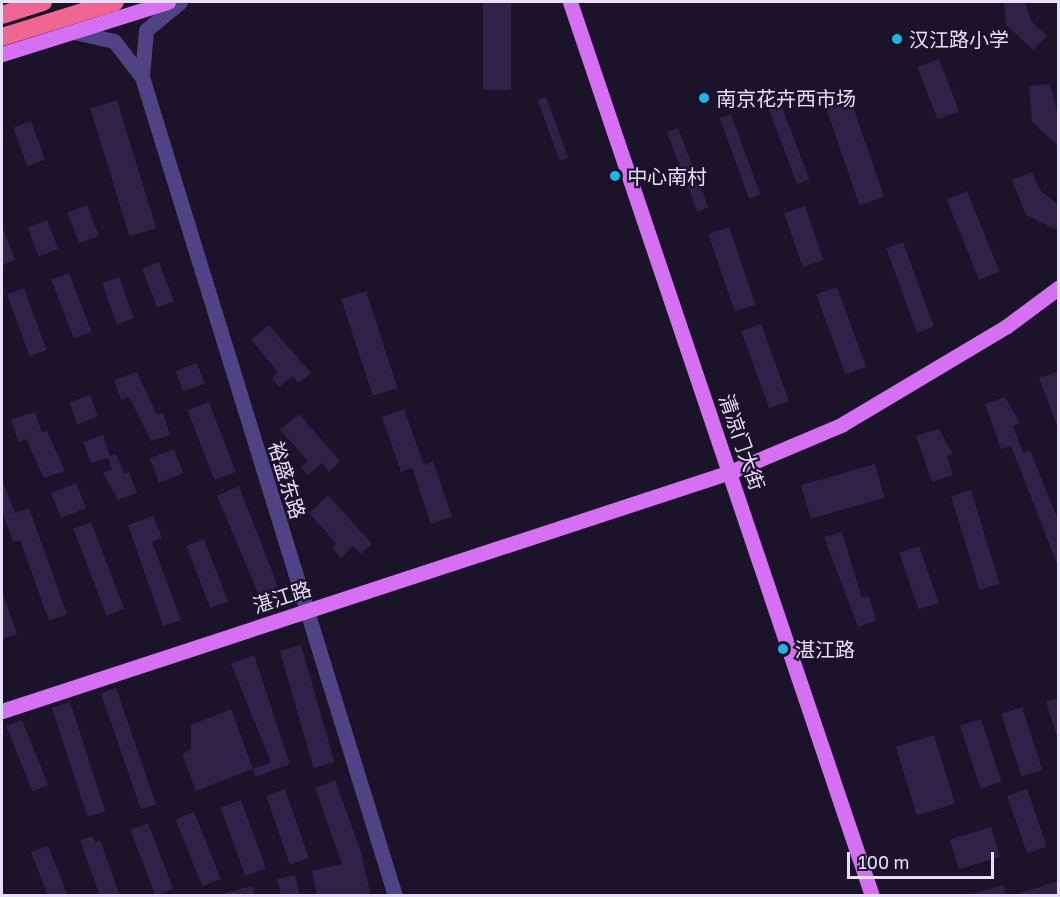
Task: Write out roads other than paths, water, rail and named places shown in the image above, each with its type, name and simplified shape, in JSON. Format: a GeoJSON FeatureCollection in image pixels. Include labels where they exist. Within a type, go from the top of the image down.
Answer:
{"type":"FeatureCollection","features":[{"type":"Feature","properties":{"kind":"highway"},"geometry":{"type":"LineString","coordinates":[[2,15],[43,2]]}},
{"type":"Feature","properties":{"kind":"highway"},"geometry":{"type":"LineString","coordinates":[[2,37],[115,2]]}},
{"type":"Feature","properties":{"kind":"main road"},"geometry":{"type":"LineString","coordinates":[[2,54],[168,2]]}},
{"type":"Feature","properties":{"kind":"main road","name":"清凉门大街"},"geometry":{"type":"LineString","coordinates":[[570,2],[872,896]]}},
{"type":"Feature","properties":{"kind":"main road","name":"湛江路"},"geometry":{"type":"LineString","coordinates":[[2,711],[730,472],[841,425],[1007,326],[1059,288]]}},
{"type":"Feature","properties":{"kind":"street","name":"裕盛东路"},"geometry":{"type":"LineString","coordinates":[[142,76],[146,30],[180,2]]}},
{"type":"Feature","properties":{"kind":"street","name":"裕盛东路"},"geometry":{"type":"LineString","coordinates":[[74,32],[114,40],[142,76],[305,611],[395,896]]}},
{"type":"Feature","properties":{"kind":"place","name":"汉江路小学"},"geometry":{"type":"Point","coordinates":[897,39]}},
{"type":"Feature","properties":{"kind":"place","name":"南京花卉西市场"},"geometry":{"type":"Point","coordinates":[704,98]}},
{"type":"Feature","properties":{"kind":"place","name":"中心南村"},"geometry":{"type":"Point","coordinates":[615,176]}},
{"type":"Feature","properties":{"kind":"place","name":"湛江路"},"geometry":{"type":"Point","coordinates":[783,649]}}]}
